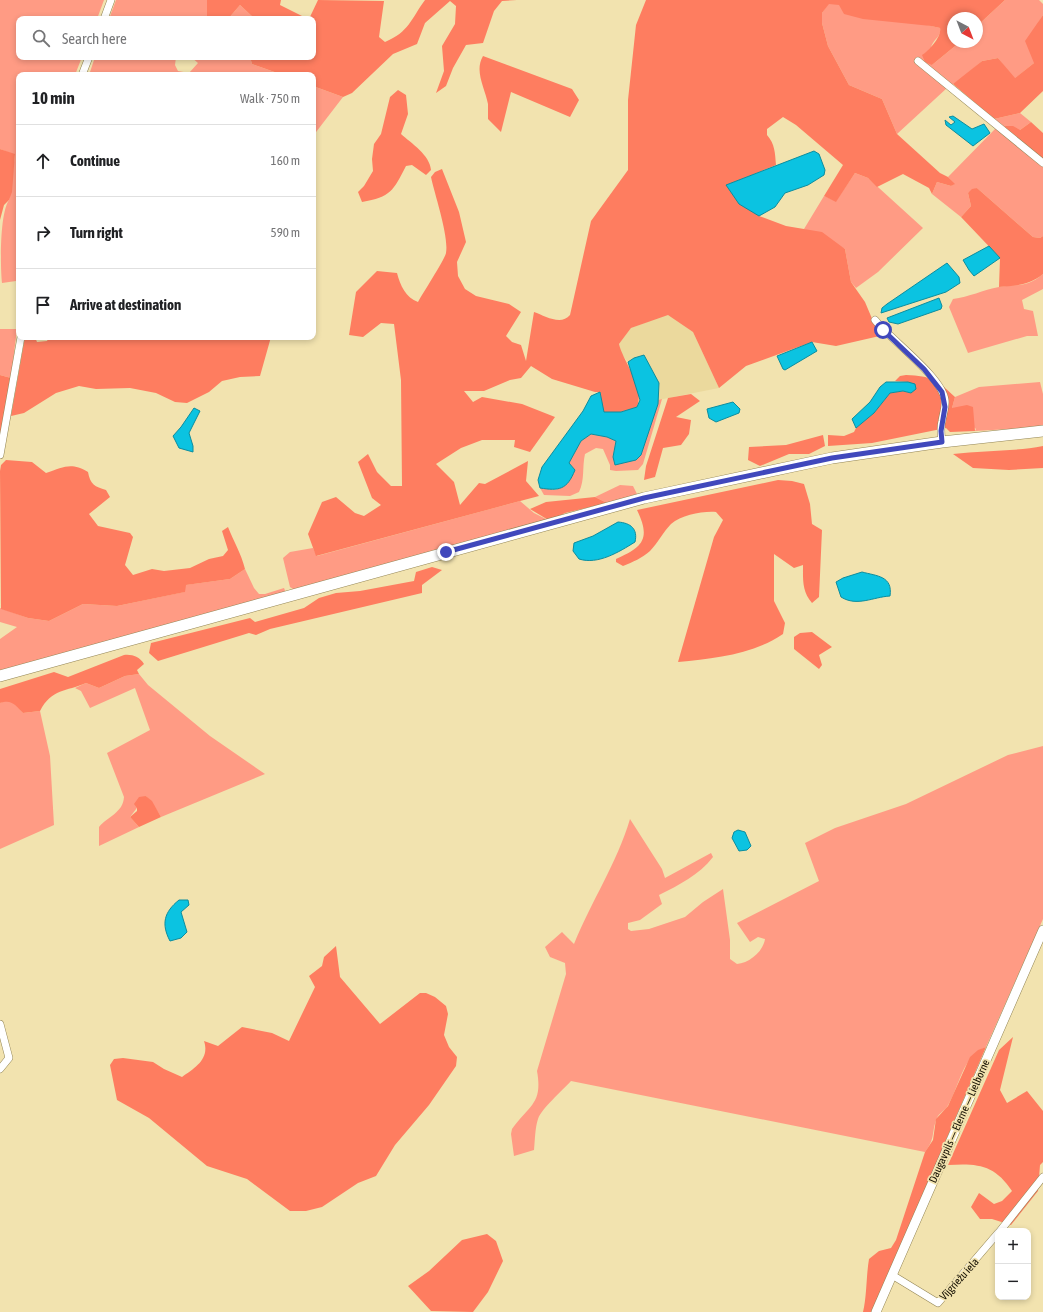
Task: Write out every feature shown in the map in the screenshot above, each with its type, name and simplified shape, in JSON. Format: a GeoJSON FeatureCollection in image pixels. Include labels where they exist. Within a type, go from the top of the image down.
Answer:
{"type":"FeatureCollection","features":[{"type":"Feature","properties":{"kind":"main road"},"geometry":{"type":"LineString","coordinates":[[0,676],[644,498],[832,458],[942,442],[1043,431]]}},
{"type":"Feature","properties":{"kind":"main road","name":"Daugavpils — Elerne — Lielborne"},"geometry":{"type":"LineString","coordinates":[[876,1312],[1043,930]]}},
{"type":"Feature","properties":{"kind":"street"},"geometry":{"type":"LineString","coordinates":[[105,16],[111,0]]}},
{"type":"Feature","properties":{"kind":"street"},"geometry":{"type":"LineString","coordinates":[[83,72],[88,60]]}},
{"type":"Feature","properties":{"kind":"street"},"geometry":{"type":"LineString","coordinates":[[918,61],[1043,163]]}},
{"type":"Feature","properties":{"kind":"street"},"geometry":{"type":"LineString","coordinates":[[875,320],[924,369],[942,392],[945,407],[941,426],[942,442]]}},
{"type":"Feature","properties":{"kind":"street"},"geometry":{"type":"LineString","coordinates":[[0,455],[20,340]]}},
{"type":"Feature","properties":{"kind":"street"},"geometry":{"type":"LineString","coordinates":[[0,1024],[9,1058],[0,1069]]}},
{"type":"Feature","properties":{"kind":"street","name":"Vījgriežu iela"},"geometry":{"type":"LineString","coordinates":[[1002,1228],[1043,1177]]}},
{"type":"Feature","properties":{"kind":"street","name":"Vījgriežu iela"},"geometry":{"type":"LineString","coordinates":[[892,1275],[938,1303],[995,1237]]}},
{"type":"Feature","properties":{"kind":"shaded area"},"geometry":{"type":"Polygon","coordinates":[[[0,0],[104,0],[98,16],[16,16],[16,60],[81,60],[76,72],[16,72],[16,281],[2,283],[2,227],[6,206],[9,200],[15,155],[0,149],[0,0]]]}},
{"type":"Feature","properties":{"kind":"shaded area"},"geometry":{"type":"Polygon","coordinates":[[[116,0],[207,0],[207,16],[110,16],[116,0]]]}},
{"type":"Feature","properties":{"kind":"shaded area"},"geometry":{"type":"Polygon","coordinates":[[[207,0],[281,0],[280,5],[302,16],[252,16],[240,5],[231,16],[207,16],[207,0]]]}},
{"type":"Feature","properties":{"kind":"shaded area"},"geometry":{"type":"Polygon","coordinates":[[[318,0],[384,1],[379,37],[385,42],[405,29],[425,0],[517,0],[502,1],[494,11],[483,43],[466,45],[453,68],[446,86],[436,93],[444,71],[442,46],[455,24],[456,6],[450,1],[425,23],[417,44],[393,54],[352,93],[343,97],[316,87],[316,72],[275,72],[252,64],[251,60],[316,60],[316,16],[310,16],[318,0]]]}},
{"type":"Feature","properties":{"kind":"shaded area"},"geometry":{"type":"Polygon","coordinates":[[[646,0],[1005,0],[983,20],[983,12],[947,12],[947,48],[953,48],[932,65],[925,62],[922,55],[934,43],[939,35],[940,28],[863,19],[844,14],[839,5],[829,4],[822,13],[822,23],[828,46],[849,85],[882,99],[897,134],[940,173],[948,177],[955,184],[951,186],[937,182],[932,194],[929,188],[903,174],[877,187],[868,178],[855,173],[836,202],[824,196],[843,165],[796,125],[783,117],[767,129],[767,135],[772,142],[774,149],[776,165],[727,185],[759,216],[786,226],[822,232],[845,249],[851,282],[865,302],[873,321],[884,335],[836,346],[812,342],[746,366],[719,388],[693,332],[668,315],[631,328],[619,344],[636,383],[639,399],[637,407],[621,412],[603,412],[600,392],[595,392],[552,379],[531,366],[521,378],[510,380],[484,391],[464,391],[473,402],[482,397],[522,404],[555,417],[530,452],[514,447],[515,440],[482,440],[461,448],[436,464],[454,482],[460,505],[479,483],[485,484],[528,461],[526,481],[539,496],[316,556],[308,534],[322,502],[336,497],[355,513],[364,516],[381,505],[372,498],[358,462],[368,454],[377,472],[391,486],[402,486],[401,380],[394,324],[381,323],[363,337],[349,335],[356,292],[377,271],[397,273],[404,290],[410,297],[418,302],[446,253],[444,226],[431,177],[435,172],[442,169],[459,212],[466,242],[457,262],[458,276],[465,289],[476,296],[509,304],[521,312],[506,336],[512,342],[521,345],[526,361],[534,312],[548,318],[558,320],[562,320],[570,315],[591,221],[628,170],[628,100],[636,25],[646,0]]]}},
{"type":"Feature","properties":{"kind":"shaded area"},"geometry":{"type":"Polygon","coordinates":[[[1005,0],[1039,0],[1043,4],[1043,15],[1038,23],[1034,63],[1014,79],[998,58],[982,61],[961,79],[947,88],[897,134],[882,99],[849,85],[828,46],[822,23],[822,13],[829,3],[833,3],[940,28],[940,34],[931,48],[932,65],[953,48],[983,48],[983,20],[1005,0]]]}},
{"type":"Feature","properties":{"kind":"shaded area"},"geometry":{"type":"Polygon","coordinates":[[[240,5],[252,16],[231,16],[240,5]]]}},
{"type":"Feature","properties":{"kind":"shaded area"},"geometry":{"type":"Polygon","coordinates":[[[1043,15],[1043,91],[1020,113],[994,119],[953,84],[982,61],[998,58],[1015,78],[1034,63],[1025,41],[1043,15]]]}},
{"type":"Feature","properties":{"kind":"shaded area"},"geometry":{"type":"Polygon","coordinates":[[[483,56],[572,89],[579,100],[570,117],[511,92],[501,132],[488,119],[488,104],[480,74],[483,56]]]}},
{"type":"Feature","properties":{"kind":"shaded area"},"geometry":{"type":"Polygon","coordinates":[[[94,60],[176,60],[175,65],[178,71],[184,72],[90,72],[94,60]]]}},
{"type":"Feature","properties":{"kind":"shaded area"},"geometry":{"type":"Polygon","coordinates":[[[194,60],[251,60],[252,64],[275,72],[190,72],[198,63],[194,60]]]}},
{"type":"Feature","properties":{"kind":"shaded area"},"geometry":{"type":"Polygon","coordinates":[[[316,87],[343,97],[316,132],[316,87]]]}},
{"type":"Feature","properties":{"kind":"shaded area"},"geometry":{"type":"Polygon","coordinates":[[[398,90],[406,95],[408,114],[401,134],[424,154],[431,170],[426,175],[412,165],[406,166],[390,192],[379,198],[362,202],[358,192],[364,186],[373,171],[372,159],[374,144],[381,134],[390,97],[398,90]]]}},
{"type":"Feature","properties":{"kind":"shaded area"},"geometry":{"type":"Polygon","coordinates":[[[1020,113],[1031,122],[1020,130],[1006,130],[994,119],[1020,113]]]}},
{"type":"Feature","properties":{"kind":"shaded area"},"geometry":{"type":"Polygon","coordinates":[[[1031,122],[1043,133],[1043,160],[1006,130],[1005,126],[1013,126],[1020,130],[1031,122]]]}},
{"type":"Feature","properties":{"kind":"shaded area"},"geometry":{"type":"Polygon","coordinates":[[[996,128],[1043,165],[1043,236],[1040,238],[1033,237],[977,188],[968,193],[971,206],[961,217],[932,194],[937,182],[951,186],[954,184],[948,177],[996,128]]]}},
{"type":"Feature","properties":{"kind":"shaded area"},"geometry":{"type":"Polygon","coordinates":[[[0,149],[15,154],[12,192],[9,200],[4,205],[0,220],[0,149]]]}},
{"type":"Feature","properties":{"kind":"shaded area"},"geometry":{"type":"Polygon","coordinates":[[[855,173],[868,178],[923,228],[878,272],[856,288],[851,282],[845,249],[804,229],[824,196],[836,201],[855,173]]]}},
{"type":"Feature","properties":{"kind":"shaded area"},"geometry":{"type":"Polygon","coordinates":[[[977,188],[1033,237],[1040,238],[1043,236],[1043,274],[1038,278],[1028,283],[999,287],[1000,258],[961,217],[971,206],[968,193],[972,189],[977,188]]]}},
{"type":"Feature","properties":{"kind":"shaded area"},"geometry":{"type":"Polygon","coordinates":[[[1043,274],[1043,289],[1022,300],[1024,309],[1033,311],[1038,336],[1027,336],[968,353],[949,307],[953,299],[999,287],[1022,285],[1032,282],[1043,274]]]}},
{"type":"Feature","properties":{"kind":"shaded area"},"geometry":{"type":"Polygon","coordinates":[[[668,314],[693,332],[719,388],[658,400],[659,383],[634,358],[628,362],[622,355],[619,344],[631,328],[668,314]]]}},
{"type":"Feature","properties":{"kind":"shaded area"},"geometry":{"type":"Polygon","coordinates":[[[0,329],[16,329],[11,378],[0,375],[0,329]]]}},
{"type":"Feature","properties":{"kind":"shaded area"},"geometry":{"type":"Polygon","coordinates":[[[24,340],[36,340],[37,342],[48,340],[270,340],[260,376],[240,377],[222,381],[209,392],[187,403],[175,402],[156,393],[130,388],[96,389],[79,386],[56,393],[24,413],[11,416],[24,340]]]}},
{"type":"Feature","properties":{"kind":"shaded area"},"geometry":{"type":"Polygon","coordinates":[[[0,375],[11,378],[0,440],[0,375]]]}},
{"type":"Feature","properties":{"kind":"shaded area"},"geometry":{"type":"Polygon","coordinates":[[[900,376],[922,376],[934,380],[955,397],[952,408],[967,405],[973,407],[975,431],[950,432],[946,428],[872,443],[828,446],[828,435],[844,436],[854,432],[856,428],[874,413],[890,393],[903,391],[911,393],[908,382],[895,381],[900,376]]]}},
{"type":"Feature","properties":{"kind":"shaded area"},"geometry":{"type":"Polygon","coordinates":[[[1040,382],[1043,394],[1043,427],[975,431],[976,429],[952,408],[955,397],[979,387],[1040,382]]]}},
{"type":"Feature","properties":{"kind":"shaded area"},"geometry":{"type":"Polygon","coordinates":[[[691,394],[700,401],[676,417],[691,420],[689,434],[681,445],[663,448],[655,477],[644,480],[646,466],[668,398],[691,394]]]}},
{"type":"Feature","properties":{"kind":"shaded area"},"geometry":{"type":"Polygon","coordinates":[[[662,399],[643,464],[638,470],[610,470],[610,465],[603,449],[596,448],[585,454],[582,483],[579,492],[570,496],[544,495],[540,488],[556,490],[575,470],[569,463],[581,441],[591,434],[607,437],[616,441],[613,457],[641,455],[658,400],[662,399]]]}},
{"type":"Feature","properties":{"kind":"shaded area"},"geometry":{"type":"Polygon","coordinates":[[[823,435],[825,446],[809,454],[789,454],[760,466],[748,460],[749,447],[786,445],[823,435]]]}},
{"type":"Feature","properties":{"kind":"shaded area"},"geometry":{"type":"Polygon","coordinates":[[[1043,446],[1043,468],[1009,470],[973,468],[953,454],[1020,449],[1043,446]]]}},
{"type":"Feature","properties":{"kind":"shaded area"},"geometry":{"type":"Polygon","coordinates":[[[6,460],[32,462],[46,473],[67,466],[77,467],[88,472],[92,482],[99,488],[106,490],[110,497],[89,514],[98,526],[130,533],[133,537],[125,565],[133,575],[152,569],[164,571],[190,568],[209,559],[223,556],[228,550],[222,531],[228,527],[245,569],[230,579],[186,585],[185,592],[117,606],[83,604],[49,621],[28,618],[1,609],[0,471],[1,465],[6,460]]]}},
{"type":"Feature","properties":{"kind":"shaded area"},"geometry":{"type":"Polygon","coordinates":[[[778,480],[804,484],[810,504],[812,524],[822,530],[819,597],[812,603],[806,594],[803,565],[794,568],[774,554],[774,601],[785,623],[783,634],[759,647],[746,651],[719,657],[678,662],[714,537],[723,520],[716,512],[699,513],[681,518],[665,530],[656,545],[644,556],[623,566],[616,562],[616,559],[638,546],[644,535],[637,510],[778,480]]]}},
{"type":"Feature","properties":{"kind":"shaded area"},"geometry":{"type":"Polygon","coordinates":[[[620,485],[633,486],[637,494],[607,503],[595,497],[620,485]]]}},
{"type":"Feature","properties":{"kind":"shaded area"},"geometry":{"type":"Polygon","coordinates":[[[595,497],[607,503],[565,513],[550,521],[530,509],[546,502],[595,497]]]}},
{"type":"Feature","properties":{"kind":"shaded area"},"geometry":{"type":"Polygon","coordinates":[[[520,501],[534,513],[550,521],[296,591],[290,587],[283,558],[290,552],[313,548],[317,556],[520,501]]]}},
{"type":"Feature","properties":{"kind":"shaded area"},"geometry":{"type":"Polygon","coordinates":[[[432,567],[442,570],[422,585],[422,593],[270,629],[256,635],[249,633],[158,661],[149,653],[151,643],[250,618],[255,622],[304,608],[319,598],[336,593],[360,591],[414,581],[416,572],[432,567]]]}},
{"type":"Feature","properties":{"kind":"shaded area"},"geometry":{"type":"Polygon","coordinates":[[[245,569],[254,588],[259,594],[265,594],[284,588],[286,593],[0,672],[0,639],[17,627],[0,622],[0,608],[28,618],[49,621],[83,604],[117,606],[184,592],[185,585],[230,579],[245,569]]]}},
{"type":"Feature","properties":{"kind":"shaded area"},"geometry":{"type":"Polygon","coordinates":[[[812,632],[832,647],[819,655],[822,665],[819,669],[794,649],[794,637],[800,633],[812,632]]]}},
{"type":"Feature","properties":{"kind":"shaded area"},"geometry":{"type":"Polygon","coordinates":[[[124,655],[136,656],[144,664],[137,670],[139,674],[125,676],[99,688],[86,683],[60,692],[49,698],[40,711],[23,713],[10,702],[0,703],[0,689],[54,672],[68,677],[124,655]]]}},
{"type":"Feature","properties":{"kind":"shaded area"},"geometry":{"type":"Polygon","coordinates":[[[139,674],[148,685],[210,736],[265,774],[161,817],[146,796],[130,817],[139,827],[99,846],[99,827],[118,811],[124,797],[107,753],[150,730],[135,688],[90,708],[81,691],[75,688],[86,683],[99,688],[125,676],[139,674]]]}},
{"type":"Feature","properties":{"kind":"shaded area"},"geometry":{"type":"Polygon","coordinates":[[[7,700],[12,701],[23,713],[40,711],[50,756],[54,825],[0,849],[0,703],[7,700]]]}},
{"type":"Feature","properties":{"kind":"shaded area"},"geometry":{"type":"Polygon","coordinates":[[[1043,746],[1043,919],[986,1047],[978,1051],[972,1057],[962,1072],[947,1107],[937,1118],[931,1143],[925,1152],[571,1081],[540,1115],[536,1126],[534,1150],[514,1156],[511,1134],[512,1129],[536,1098],[538,1091],[537,1071],[566,974],[565,963],[550,957],[545,947],[562,932],[574,944],[611,867],[625,835],[630,819],[662,869],[665,878],[711,853],[713,857],[695,874],[659,895],[662,904],[640,920],[628,923],[628,929],[631,931],[649,929],[685,917],[703,902],[723,889],[730,940],[730,959],[737,964],[746,962],[755,956],[764,944],[765,939],[758,937],[750,942],[737,923],[819,881],[805,843],[835,828],[906,804],[1008,755],[1043,746]]]}},
{"type":"Feature","properties":{"kind":"shaded area"},"geometry":{"type":"Polygon","coordinates":[[[146,796],[152,801],[161,817],[139,827],[130,817],[137,811],[134,804],[139,797],[146,796]]]}},
{"type":"Feature","properties":{"kind":"shaded area"},"geometry":{"type":"Polygon","coordinates":[[[336,946],[340,977],[380,1024],[420,993],[426,993],[435,997],[446,1006],[448,1014],[444,1035],[449,1047],[457,1057],[456,1066],[429,1105],[395,1145],[376,1176],[358,1183],[322,1207],[306,1211],[290,1211],[247,1179],[207,1166],[149,1118],[117,1100],[110,1065],[114,1059],[123,1058],[153,1062],[182,1077],[196,1066],[203,1058],[205,1053],[204,1041],[218,1046],[242,1027],[272,1033],[289,1041],[315,987],[309,976],[322,966],[324,957],[336,946]]]}},
{"type":"Feature","properties":{"kind":"shaded area"},"geometry":{"type":"Polygon","coordinates":[[[1013,1037],[1000,1090],[1007,1103],[1027,1091],[1043,1111],[1043,1162],[1040,1165],[1038,1191],[1011,1225],[992,1219],[980,1219],[971,1207],[979,1193],[994,1204],[1002,1201],[1012,1191],[1006,1182],[992,1171],[977,1165],[948,1165],[999,1050],[1013,1037]]]}},
{"type":"Feature","properties":{"kind":"shaded area"},"geometry":{"type":"Polygon","coordinates":[[[986,1047],[872,1312],[863,1312],[869,1259],[879,1251],[891,1248],[896,1240],[925,1152],[933,1140],[936,1119],[948,1106],[970,1057],[978,1050],[986,1047]]]}},
{"type":"Feature","properties":{"kind":"shaded area"},"geometry":{"type":"Polygon","coordinates":[[[487,1234],[496,1241],[503,1261],[488,1292],[473,1312],[431,1311],[408,1286],[429,1271],[462,1240],[487,1234]]]}},
{"type":"Feature","properties":{"kind":"water"},"geometry":{"type":"Polygon","coordinates":[[[953,116],[972,129],[984,124],[990,133],[973,146],[946,125],[945,120],[951,125],[955,122],[949,117],[953,116]]]}},
{"type":"Feature","properties":{"kind":"water"},"geometry":{"type":"Polygon","coordinates":[[[814,151],[819,154],[825,170],[824,175],[808,185],[785,193],[775,207],[759,216],[739,204],[726,185],[814,151]]]}},
{"type":"Feature","properties":{"kind":"water"},"geometry":{"type":"Polygon","coordinates":[[[989,246],[1000,258],[974,276],[963,260],[989,246]]]}},
{"type":"Feature","properties":{"kind":"water"},"geometry":{"type":"Polygon","coordinates":[[[947,263],[959,277],[960,283],[946,292],[881,313],[882,308],[887,304],[947,263]]]}},
{"type":"Feature","properties":{"kind":"water"},"geometry":{"type":"Polygon","coordinates":[[[939,298],[942,306],[941,309],[898,324],[889,322],[887,318],[939,298]]]}},
{"type":"Feature","properties":{"kind":"water"},"geometry":{"type":"Polygon","coordinates":[[[812,342],[817,351],[785,370],[783,369],[777,356],[812,342]]]}},
{"type":"Feature","properties":{"kind":"water"},"geometry":{"type":"Polygon","coordinates":[[[644,355],[659,383],[658,404],[641,455],[636,460],[615,465],[613,457],[616,441],[607,437],[591,434],[581,441],[569,463],[575,470],[569,482],[562,488],[540,488],[538,480],[542,467],[583,411],[591,396],[600,392],[604,412],[621,412],[637,407],[640,400],[628,362],[634,358],[644,355]]]}},
{"type":"Feature","properties":{"kind":"water"},"geometry":{"type":"Polygon","coordinates":[[[886,382],[908,382],[915,384],[916,389],[911,393],[903,391],[890,393],[874,413],[856,428],[852,419],[870,402],[880,387],[886,382]]]}},
{"type":"Feature","properties":{"kind":"water"},"geometry":{"type":"Polygon","coordinates":[[[733,402],[740,409],[739,413],[716,422],[709,418],[707,409],[733,402]]]}},
{"type":"Feature","properties":{"kind":"water"},"geometry":{"type":"Polygon","coordinates":[[[194,408],[200,411],[189,433],[193,446],[193,452],[179,448],[173,436],[194,408]]]}},
{"type":"Feature","properties":{"kind":"water"},"geometry":{"type":"Polygon","coordinates":[[[618,522],[630,525],[634,530],[636,537],[635,542],[601,559],[579,559],[573,551],[574,543],[593,536],[618,522]]]}},
{"type":"Feature","properties":{"kind":"water"},"geometry":{"type":"Polygon","coordinates":[[[862,572],[883,578],[889,584],[890,596],[865,601],[847,600],[841,597],[836,582],[843,578],[862,572]]]}},
{"type":"Feature","properties":{"kind":"water"},"geometry":{"type":"Polygon","coordinates":[[[738,830],[745,832],[751,846],[747,850],[739,851],[732,838],[734,832],[738,830]]]}},
{"type":"Feature","properties":{"kind":"water"},"geometry":{"type":"Polygon","coordinates":[[[179,900],[188,900],[189,905],[181,912],[187,932],[181,938],[170,941],[165,924],[167,914],[179,900]]]}},
{"type":"Feature","properties":{"kind":"route"},"geometry":{"type":"LineString","coordinates":[[446,552],[644,498],[832,458],[942,442],[941,431],[945,398],[942,392],[924,369],[883,330]]}}]}
